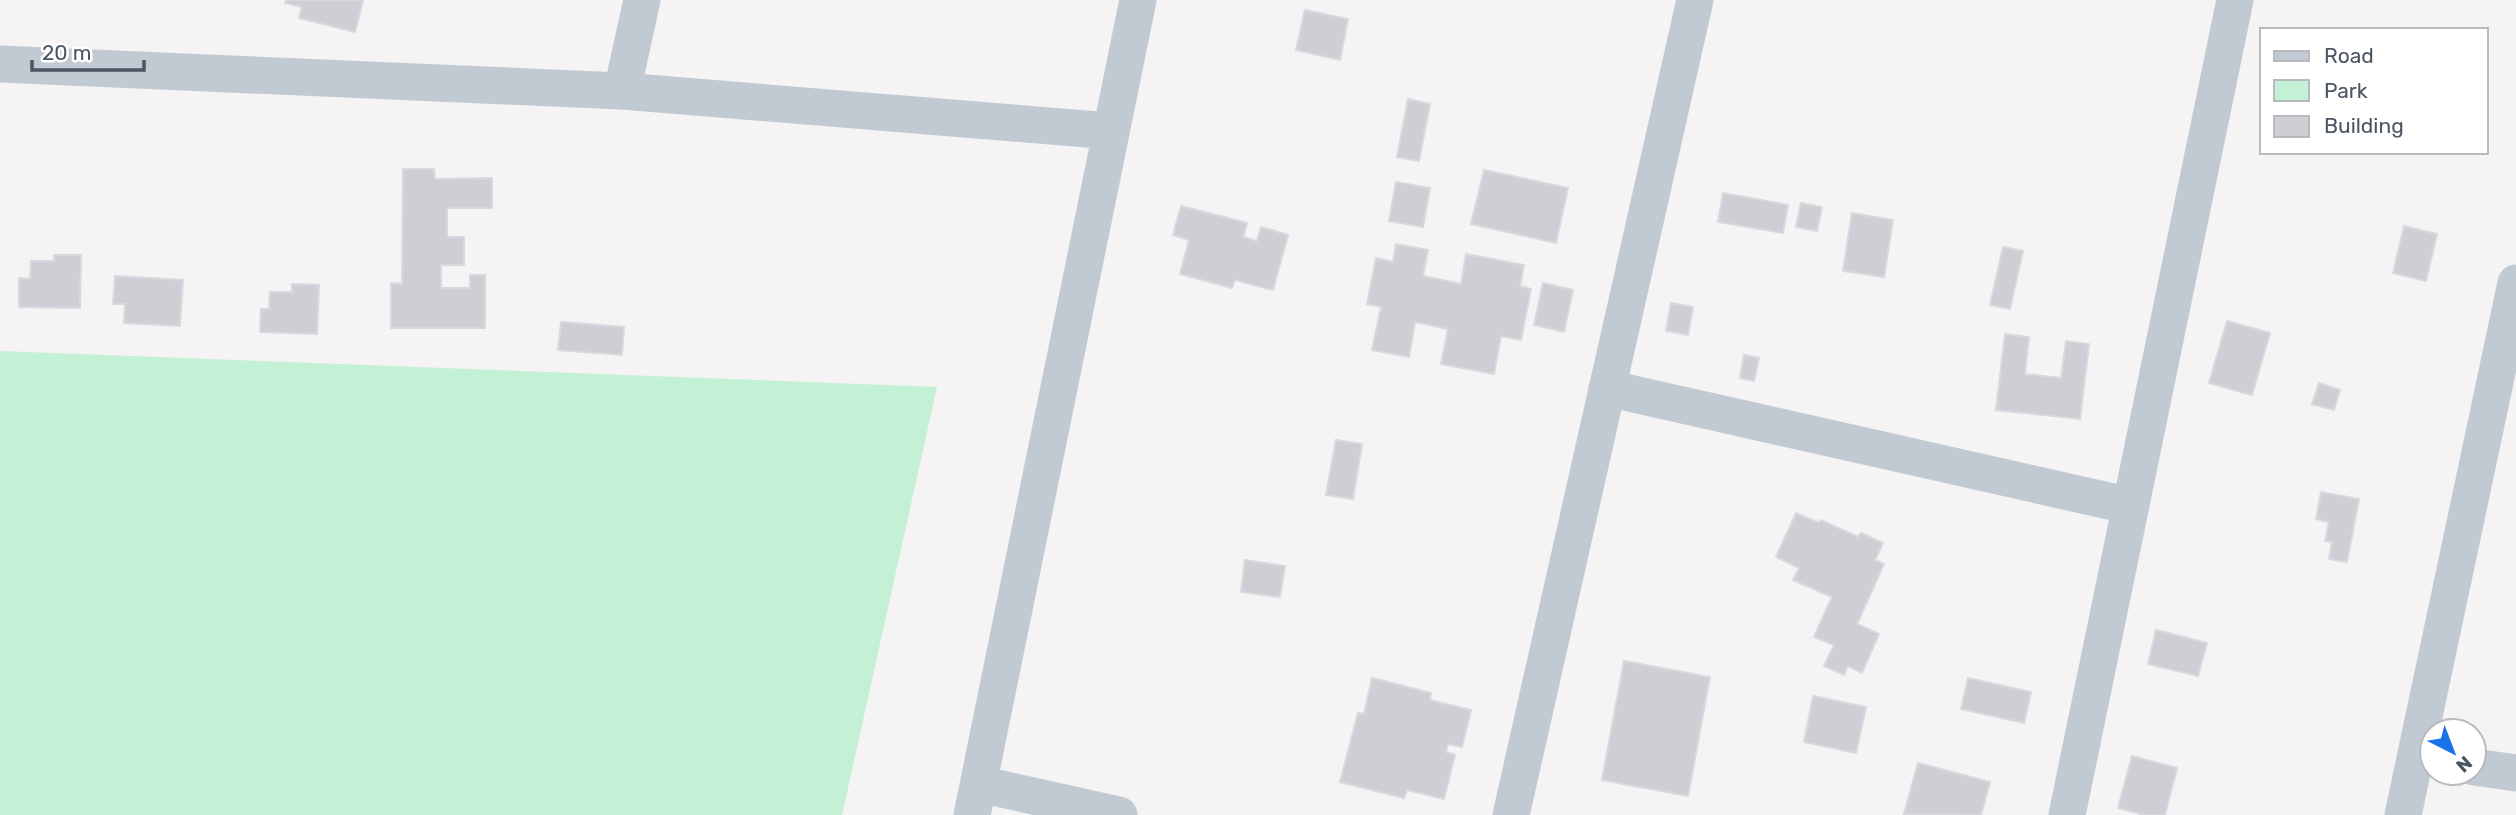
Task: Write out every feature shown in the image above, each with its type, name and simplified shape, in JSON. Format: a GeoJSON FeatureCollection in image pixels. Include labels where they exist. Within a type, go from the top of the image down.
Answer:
{"type":"FeatureCollection","features":[{"type":"Feature","properties":{"kind":"street"},"geometry":{"type":"LineString","coordinates":[[622,91],[642,0]]}},
{"type":"Feature","properties":{"kind":"street"},"geometry":{"type":"LineString","coordinates":[[1119,815],[976,799],[1138,0]]}},
{"type":"Feature","properties":{"kind":"street"},"geometry":{"type":"LineString","coordinates":[[1511,815],[1695,0]]}},
{"type":"Feature","properties":{"kind":"street"},"geometry":{"type":"LineString","coordinates":[[2067,815],[2235,0]]}},
{"type":"Feature","properties":{"kind":"street"},"geometry":{"type":"LineString","coordinates":[[0,64],[622,91],[1111,131]]}},
{"type":"Feature","properties":{"kind":"street"},"geometry":{"type":"LineString","coordinates":[[2432,717],[2516,283]]}},
{"type":"Feature","properties":{"kind":"street"},"geometry":{"type":"LineString","coordinates":[[1607,388],[2131,506]]}},
{"type":"Feature","properties":{"kind":"street"},"geometry":{"type":"LineString","coordinates":[[2488,769],[2516,773]]}},
{"type":"Feature","properties":{"kind":"street"},"geometry":{"type":"LineString","coordinates":[[2403,815],[2418,775]]}},
{"type":"Feature","properties":{"kind":"green space"},"geometry":{"type":"Polygon","coordinates":[[[0,351],[937,387],[842,815],[0,815],[0,351]]]}},
{"type":"Feature","properties":{"kind":"building"},"geometry":{"type":"Polygon","coordinates":[[[286,0],[363,0],[355,32],[299,18],[302,7],[285,3],[286,0]]]}},
{"type":"Feature","properties":{"kind":"building"},"geometry":{"type":"Polygon","coordinates":[[[1305,10],[1348,19],[1340,60],[1296,50],[1305,10]]]}},
{"type":"Feature","properties":{"kind":"building"},"geometry":{"type":"Polygon","coordinates":[[[1408,99],[1430,104],[1419,161],[1397,157],[1408,99]]]}},
{"type":"Feature","properties":{"kind":"building"},"geometry":{"type":"Polygon","coordinates":[[[403,169],[434,169],[435,179],[492,178],[492,208],[447,208],[447,237],[464,237],[464,265],[441,265],[441,288],[470,288],[470,275],[485,275],[485,328],[391,328],[391,283],[402,284],[403,169]]]}},
{"type":"Feature","properties":{"kind":"building"},"geometry":{"type":"Polygon","coordinates":[[[1484,170],[1568,188],[1556,243],[1471,224],[1484,170]]]}},
{"type":"Feature","properties":{"kind":"building"},"geometry":{"type":"Polygon","coordinates":[[[1396,182],[1430,188],[1423,227],[1389,221],[1396,182]]]}},
{"type":"Feature","properties":{"kind":"building"},"geometry":{"type":"Polygon","coordinates":[[[1723,193],[1788,205],[1783,233],[1718,222],[1723,193]]]}},
{"type":"Feature","properties":{"kind":"building"},"geometry":{"type":"Polygon","coordinates":[[[1801,203],[1822,207],[1817,231],[1796,227],[1801,203]]]}},
{"type":"Feature","properties":{"kind":"building"},"geometry":{"type":"Polygon","coordinates":[[[1181,206],[1247,223],[1243,237],[1257,241],[1261,227],[1288,235],[1273,290],[1235,280],[1232,288],[1180,274],[1189,240],[1173,235],[1181,206]]]}},
{"type":"Feature","properties":{"kind":"building"},"geometry":{"type":"Polygon","coordinates":[[[1852,213],[1893,220],[1884,277],[1843,271],[1852,213]]]}},
{"type":"Feature","properties":{"kind":"building"},"geometry":{"type":"Polygon","coordinates":[[[2404,226],[2437,234],[2426,281],[2393,273],[2404,226]]]}},
{"type":"Feature","properties":{"kind":"building"},"geometry":{"type":"Polygon","coordinates":[[[1396,244],[1428,250],[1423,276],[1461,284],[1466,254],[1524,265],[1520,286],[1531,289],[1521,340],[1501,336],[1494,374],[1441,364],[1448,329],[1415,322],[1409,357],[1372,350],[1381,307],[1367,304],[1376,258],[1393,262],[1396,244]]]}},
{"type":"Feature","properties":{"kind":"building"},"geometry":{"type":"Polygon","coordinates":[[[2003,247],[2023,251],[2010,309],[1990,305],[2003,247]]]}},
{"type":"Feature","properties":{"kind":"building"},"geometry":{"type":"Polygon","coordinates":[[[54,255],[81,255],[80,308],[19,307],[19,278],[30,279],[31,261],[54,261],[54,255]]]}},
{"type":"Feature","properties":{"kind":"building"},"geometry":{"type":"Polygon","coordinates":[[[115,276],[183,280],[180,326],[124,323],[125,304],[113,304],[115,276]]]}},
{"type":"Feature","properties":{"kind":"building"},"geometry":{"type":"Polygon","coordinates":[[[1543,283],[1573,290],[1564,332],[1534,325],[1543,283]]]}},
{"type":"Feature","properties":{"kind":"building"},"geometry":{"type":"Polygon","coordinates":[[[292,284],[319,285],[317,334],[260,332],[261,309],[269,309],[270,292],[292,292],[292,284]]]}},
{"type":"Feature","properties":{"kind":"building"},"geometry":{"type":"Polygon","coordinates":[[[1671,303],[1693,307],[1688,335],[1666,331],[1671,303]]]}},
{"type":"Feature","properties":{"kind":"building"},"geometry":{"type":"Polygon","coordinates":[[[2227,321],[2270,333],[2252,395],[2209,383],[2227,321]]]}},
{"type":"Feature","properties":{"kind":"building"},"geometry":{"type":"Polygon","coordinates":[[[561,322],[624,327],[622,355],[558,350],[561,322]]]}},
{"type":"Feature","properties":{"kind":"building"},"geometry":{"type":"Polygon","coordinates":[[[2005,334],[2029,337],[2025,374],[2061,378],[2066,341],[2089,344],[2080,419],[1996,410],[2005,334]]]}},
{"type":"Feature","properties":{"kind":"building"},"geometry":{"type":"Polygon","coordinates":[[[1744,355],[1759,358],[1754,381],[1740,378],[1744,355]]]}},
{"type":"Feature","properties":{"kind":"building"},"geometry":{"type":"Polygon","coordinates":[[[2319,383],[2340,390],[2334,410],[2312,404],[2319,383]]]}},
{"type":"Feature","properties":{"kind":"building"},"geometry":{"type":"Polygon","coordinates":[[[1336,440],[1362,444],[1353,499],[1326,495],[1336,440]]]}},
{"type":"Feature","properties":{"kind":"building"},"geometry":{"type":"Polygon","coordinates":[[[2321,492],[2359,499],[2347,562],[2329,559],[2332,542],[2325,541],[2329,522],[2316,519],[2321,492]]]}},
{"type":"Feature","properties":{"kind":"building"},"geometry":{"type":"Polygon","coordinates":[[[1796,513],[1819,523],[1821,520],[1858,537],[1861,533],[1883,543],[1875,560],[1884,564],[1857,624],[1879,634],[1862,673],[1848,666],[1844,675],[1824,666],[1834,645],[1814,637],[1832,597],[1793,580],[1799,568],[1776,557],[1796,513]]]}},
{"type":"Feature","properties":{"kind":"building"},"geometry":{"type":"Polygon","coordinates":[[[1245,560],[1285,566],[1280,597],[1241,592],[1245,560]]]}},
{"type":"Feature","properties":{"kind":"building"},"geometry":{"type":"Polygon","coordinates":[[[2156,630],[2207,643],[2198,676],[2148,664],[2156,630]]]}},
{"type":"Feature","properties":{"kind":"building"},"geometry":{"type":"Polygon","coordinates":[[[1624,661],[1710,677],[1688,796],[1602,780],[1624,661]]]}},
{"type":"Feature","properties":{"kind":"building"},"geometry":{"type":"Polygon","coordinates":[[[1372,678],[1431,693],[1430,700],[1471,710],[1462,747],[1448,744],[1446,752],[1455,755],[1444,799],[1407,790],[1404,798],[1340,782],[1358,713],[1364,714],[1372,678]]]}},
{"type":"Feature","properties":{"kind":"building"},"geometry":{"type":"Polygon","coordinates":[[[1968,678],[2031,692],[2024,723],[1961,709],[1968,678]]]}},
{"type":"Feature","properties":{"kind":"building"},"geometry":{"type":"Polygon","coordinates":[[[1813,696],[1866,707],[1856,753],[1804,742],[1813,696]]]}},
{"type":"Feature","properties":{"kind":"building"},"geometry":{"type":"Polygon","coordinates":[[[2132,756],[2177,768],[2165,815],[2144,815],[2118,808],[2132,756]]]}},
{"type":"Feature","properties":{"kind":"building"},"geometry":{"type":"Polygon","coordinates":[[[1918,763],[1990,782],[1981,815],[1904,814],[1918,763]]]}}]}
